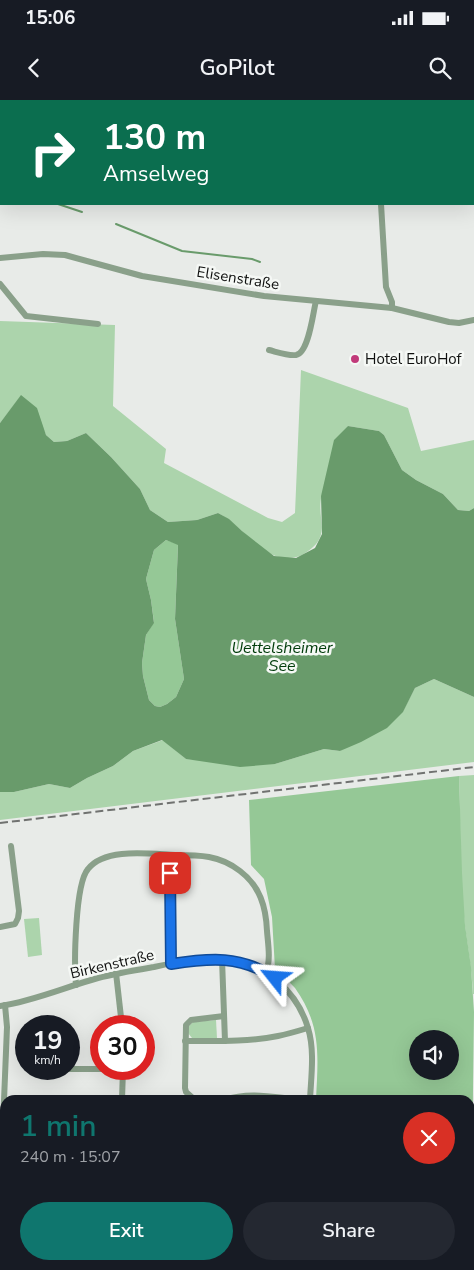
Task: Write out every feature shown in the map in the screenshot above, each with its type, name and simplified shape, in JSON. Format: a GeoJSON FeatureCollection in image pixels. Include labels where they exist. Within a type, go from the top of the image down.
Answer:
{"type":"FeatureCollection","features":[{"type":"Feature","properties":{"kind":"street"},"geometry":{"type":"LineString","coordinates":[[381,205],[386,286],[392,302],[392,308]]}},
{"type":"Feature","properties":{"kind":"street","name":"Elisenstraße"},"geometry":{"type":"LineString","coordinates":[[0,258],[65,254],[142,276],[264,296],[392,308],[449,322],[459,323],[474,320]]}},
{"type":"Feature","properties":{"kind":"street"},"geometry":{"type":"LineString","coordinates":[[0,284],[26,316],[98,324]]}},
{"type":"Feature","properties":{"kind":"street"},"geometry":{"type":"LineString","coordinates":[[269,350],[294,355],[302,351],[307,342],[316,301]]}},
{"type":"Feature","properties":{"kind":"street"},"geometry":{"type":"LineString","coordinates":[[0,927],[15,924],[19,912],[11,846]]}},
{"type":"Feature","properties":{"kind":"street"},"geometry":{"type":"LineString","coordinates":[[76,985],[81,886],[87,869],[99,860],[122,854],[194,855],[223,861],[241,872],[251,881],[261,897],[266,914],[269,966],[266,972]]}},
{"type":"Feature","properties":{"kind":"street"},"geometry":{"type":"LineString","coordinates":[[170,854],[171,964]]}},
{"type":"Feature","properties":{"kind":"street","name":"Birkenstraße"},"geometry":{"type":"LineString","coordinates":[[3,1005],[48,995],[116,973],[207,959],[236,961],[266,972],[288,990],[299,1007],[308,1028],[312,1052],[310,1095]]}},
{"type":"Feature","properties":{"kind":"street"},"geometry":{"type":"LineString","coordinates":[[222,959],[225,1041]]}},
{"type":"Feature","properties":{"kind":"street"},"geometry":{"type":"LineString","coordinates":[[116,973],[121,1015]]}},
{"type":"Feature","properties":{"kind":"street"},"geometry":{"type":"LineString","coordinates":[[3,1005],[7,1027],[4,1095]]}},
{"type":"Feature","properties":{"kind":"street"},"geometry":{"type":"LineString","coordinates":[[189,1095],[185,1088],[186,1025],[188,1022],[224,1016]]}},
{"type":"Feature","properties":{"kind":"street"},"geometry":{"type":"LineString","coordinates":[[185,1041],[225,1041],[278,1036],[308,1028]]}},
{"type":"Feature","properties":{"kind":"street"},"geometry":{"type":"LineString","coordinates":[[122,1095],[123,1080]]}},
{"type":"Feature","properties":{"kind":"shaded area"},"geometry":{"type":"Polygon","coordinates":[[[0,321],[115,325],[113,406],[166,449],[164,463],[268,518],[282,522],[295,513],[301,370],[408,408],[421,451],[474,440],[474,508],[469,511],[458,510],[443,494],[416,480],[402,470],[384,435],[379,431],[348,426],[330,468],[322,494],[320,504],[321,534],[312,548],[302,555],[288,558],[273,555],[218,513],[197,520],[168,522],[150,510],[140,489],[86,433],[67,441],[54,442],[46,435],[41,424],[21,396],[0,423],[0,321]]]}},
{"type":"Feature","properties":{"kind":"shaded area"},"geometry":{"type":"Polygon","coordinates":[[[166,540],[178,544],[175,619],[184,679],[176,697],[160,707],[155,706],[149,700],[142,663],[146,635],[154,622],[146,579],[154,550],[166,540]]]}},
{"type":"Feature","properties":{"kind":"shaded area"},"geometry":{"type":"Polygon","coordinates":[[[434,679],[474,697],[474,762],[0,820],[0,792],[14,792],[49,784],[70,788],[113,766],[133,751],[163,740],[186,759],[275,764],[324,749],[340,751],[403,711],[415,688],[434,679]]]}},
{"type":"Feature","properties":{"kind":"shaded area"},"geometry":{"type":"Polygon","coordinates":[[[474,775],[473,994],[462,889],[459,776],[474,775]]]}},
{"type":"Feature","properties":{"kind":"shaded area"},"geometry":{"type":"Polygon","coordinates":[[[459,776],[465,925],[471,967],[474,1012],[473,1095],[316,1095],[317,1055],[314,1029],[304,1002],[295,988],[275,969],[272,917],[264,879],[251,865],[249,800],[459,776]]]}},
{"type":"Feature","properties":{"kind":"shaded area"},"geometry":{"type":"Polygon","coordinates":[[[39,918],[42,955],[28,957],[24,919],[39,918]]]}},
{"type":"Feature","properties":{"kind":"shaded area"},"geometry":{"type":"Polygon","coordinates":[[[216,1020],[217,1038],[192,1038],[188,1033],[188,1027],[193,1022],[216,1020]]]}},
{"type":"Feature","properties":{"kind":"water","name":"Uettelsheimer See"},"geometry":{"type":"Polygon","coordinates":[[[21,395],[37,408],[46,435],[54,442],[67,441],[86,433],[140,489],[150,510],[168,522],[197,520],[218,513],[229,519],[274,556],[296,558],[315,548],[322,534],[321,496],[334,440],[348,426],[379,431],[384,435],[402,470],[416,480],[443,494],[458,510],[469,511],[474,508],[474,697],[434,679],[415,688],[403,712],[387,728],[340,751],[324,749],[275,764],[240,767],[186,759],[162,740],[133,751],[113,766],[70,788],[49,784],[14,792],[0,792],[0,423],[21,395]],[[166,540],[154,550],[146,579],[154,623],[146,635],[142,663],[143,676],[149,700],[155,706],[160,707],[176,697],[184,679],[175,619],[178,545],[166,540]]]}},
{"type":"Feature","properties":{"kind":"waterway"},"geometry":{"type":"LineString","coordinates":[[61,205],[82,212]]}},
{"type":"Feature","properties":{"kind":"waterway"},"geometry":{"type":"LineString","coordinates":[[116,224],[182,251],[252,259],[260,262]]}},
{"type":"Feature","properties":{"kind":"railway"},"geometry":{"type":"LineString","coordinates":[[0,823],[474,767]]}},
{"type":"Feature","properties":{"kind":"place","name":"Hotel EuroHof"},"geometry":{"type":"Point","coordinates":[355,359]}},
{"type":"Feature","properties":{"kind":"route"},"geometry":{"type":"LineString","coordinates":[[170,873],[171,964],[207,959],[226,959],[247,964],[275,978]]}}]}
